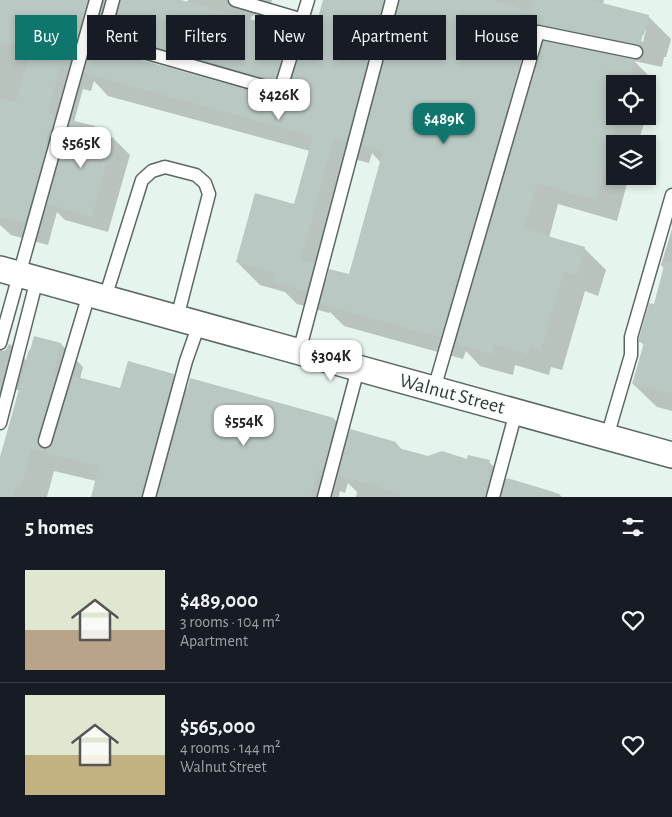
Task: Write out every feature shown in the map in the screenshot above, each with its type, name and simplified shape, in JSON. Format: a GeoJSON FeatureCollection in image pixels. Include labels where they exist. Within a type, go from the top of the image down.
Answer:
{"type":"FeatureCollection","features":[{"type":"Feature","properties":{"kind":"street","name":"Walnut Street"},"geometry":{"type":"LineString","coordinates":[[19,274],[672,455]]}},
{"type":"Feature","properties":{"kind":"lane"},"geometry":{"type":"LineString","coordinates":[[0,343],[96,0]]}},
{"type":"Feature","properties":{"kind":"lane"},"geometry":{"type":"LineString","coordinates":[[113,0],[102,40],[280,92],[290,60]]}},
{"type":"Feature","properties":{"kind":"lane"},"geometry":{"type":"LineString","coordinates":[[234,0],[286,15]]}},
{"type":"Feature","properties":{"kind":"lane"},"geometry":{"type":"LineString","coordinates":[[304,15],[308,0]]}},
{"type":"Feature","properties":{"kind":"lane"},"geometry":{"type":"LineString","coordinates":[[299,352],[392,0]]}},
{"type":"Feature","properties":{"kind":"lane"},"geometry":{"type":"LineString","coordinates":[[434,389],[538,32],[636,52]]}},
{"type":"Feature","properties":{"kind":"lane"},"geometry":{"type":"LineString","coordinates":[[46,441],[97,296],[142,180],[152,171],[165,167],[196,175],[205,184],[209,194],[188,321],[186,361],[149,497]]}},
{"type":"Feature","properties":{"kind":"lane"},"geometry":{"type":"LineString","coordinates":[[607,437],[631,355],[631,337],[672,195]]}},
{"type":"Feature","properties":{"kind":"lane"},"geometry":{"type":"LineString","coordinates":[[0,423],[19,274]]}},
{"type":"Feature","properties":{"kind":"lane"},"geometry":{"type":"LineString","coordinates":[[324,497],[358,369]]}},
{"type":"Feature","properties":{"kind":"lane"},"geometry":{"type":"LineString","coordinates":[[492,497],[516,412]]}},
{"type":"Feature","properties":{"kind":"building"},"geometry":{"type":"Polygon","coordinates":[[[0,0],[88,0],[77,38],[77,15],[15,15],[15,46],[0,42],[0,0]]]}},
{"type":"Feature","properties":{"kind":"building"},"geometry":{"type":"Polygon","coordinates":[[[121,0],[181,0],[236,15],[166,15],[166,50],[156,47],[156,15],[117,15],[121,0]]]}},
{"type":"Feature","properties":{"kind":"building"},"geometry":{"type":"Polygon","coordinates":[[[323,0],[384,0],[380,15],[333,15],[333,60],[368,60],[346,141],[334,138],[301,260],[314,264],[307,291],[273,282],[275,273],[236,262],[255,193],[294,204],[313,136],[84,73],[88,60],[142,60],[281,99],[288,93],[298,60],[323,60],[323,15],[319,15],[323,0]]]}},
{"type":"Feature","properties":{"kind":"building"},"geometry":{"type":"Polygon","coordinates":[[[400,0],[492,0],[530,11],[533,0],[590,0],[649,15],[644,35],[642,35],[639,45],[540,24],[537,25],[537,15],[456,15],[456,60],[522,60],[441,337],[320,304],[329,269],[349,274],[383,151],[362,145],[384,60],[446,60],[446,15],[396,15],[400,0]]]}},
{"type":"Feature","properties":{"kind":"building"},"geometry":{"type":"Polygon","coordinates":[[[245,18],[255,20],[255,60],[281,60],[275,81],[202,60],[245,60],[245,18]]]}},
{"type":"Feature","properties":{"kind":"building"},"geometry":{"type":"Polygon","coordinates":[[[544,41],[635,60],[631,75],[606,75],[606,125],[617,125],[614,135],[606,135],[606,163],[596,200],[537,183],[524,229],[585,247],[577,275],[564,271],[541,350],[530,347],[528,354],[494,344],[492,354],[458,345],[458,342],[456,342],[544,41]]]}},
{"type":"Feature","properties":{"kind":"building"},"geometry":{"type":"Polygon","coordinates":[[[27,60],[71,60],[68,69],[60,67],[48,113],[55,115],[25,223],[0,216],[0,98],[16,102],[27,60]]]}},
{"type":"Feature","properties":{"kind":"building"},"geometry":{"type":"Polygon","coordinates":[[[71,120],[95,126],[93,132],[114,138],[92,217],[47,204],[71,120]]]}},
{"type":"Feature","properties":{"kind":"building"},"geometry":{"type":"Polygon","coordinates":[[[665,262],[672,263],[672,393],[632,384],[644,343],[639,342],[639,338],[649,303],[654,304],[665,262]]]}},
{"type":"Feature","properties":{"kind":"building"},"geometry":{"type":"Polygon","coordinates":[[[34,336],[61,343],[54,371],[57,372],[37,439],[39,446],[43,449],[50,447],[53,443],[73,376],[120,388],[128,361],[174,374],[141,497],[91,497],[99,466],[32,449],[21,486],[17,485],[13,497],[0,497],[0,457],[34,336]]]}},
{"type":"Feature","properties":{"kind":"building"},"geometry":{"type":"Polygon","coordinates":[[[190,378],[334,418],[333,424],[335,425],[323,471],[318,470],[310,497],[157,497],[190,378]]]}},
{"type":"Feature","properties":{"kind":"building"},"geometry":{"type":"Polygon","coordinates":[[[350,429],[396,442],[395,447],[428,456],[442,451],[467,459],[468,455],[490,460],[487,471],[491,473],[485,497],[399,497],[400,493],[338,475],[350,429]]]}},
{"type":"Feature","properties":{"kind":"building"},"geometry":{"type":"Polygon","coordinates":[[[507,478],[554,492],[553,497],[501,497],[507,478]]]}}]}
